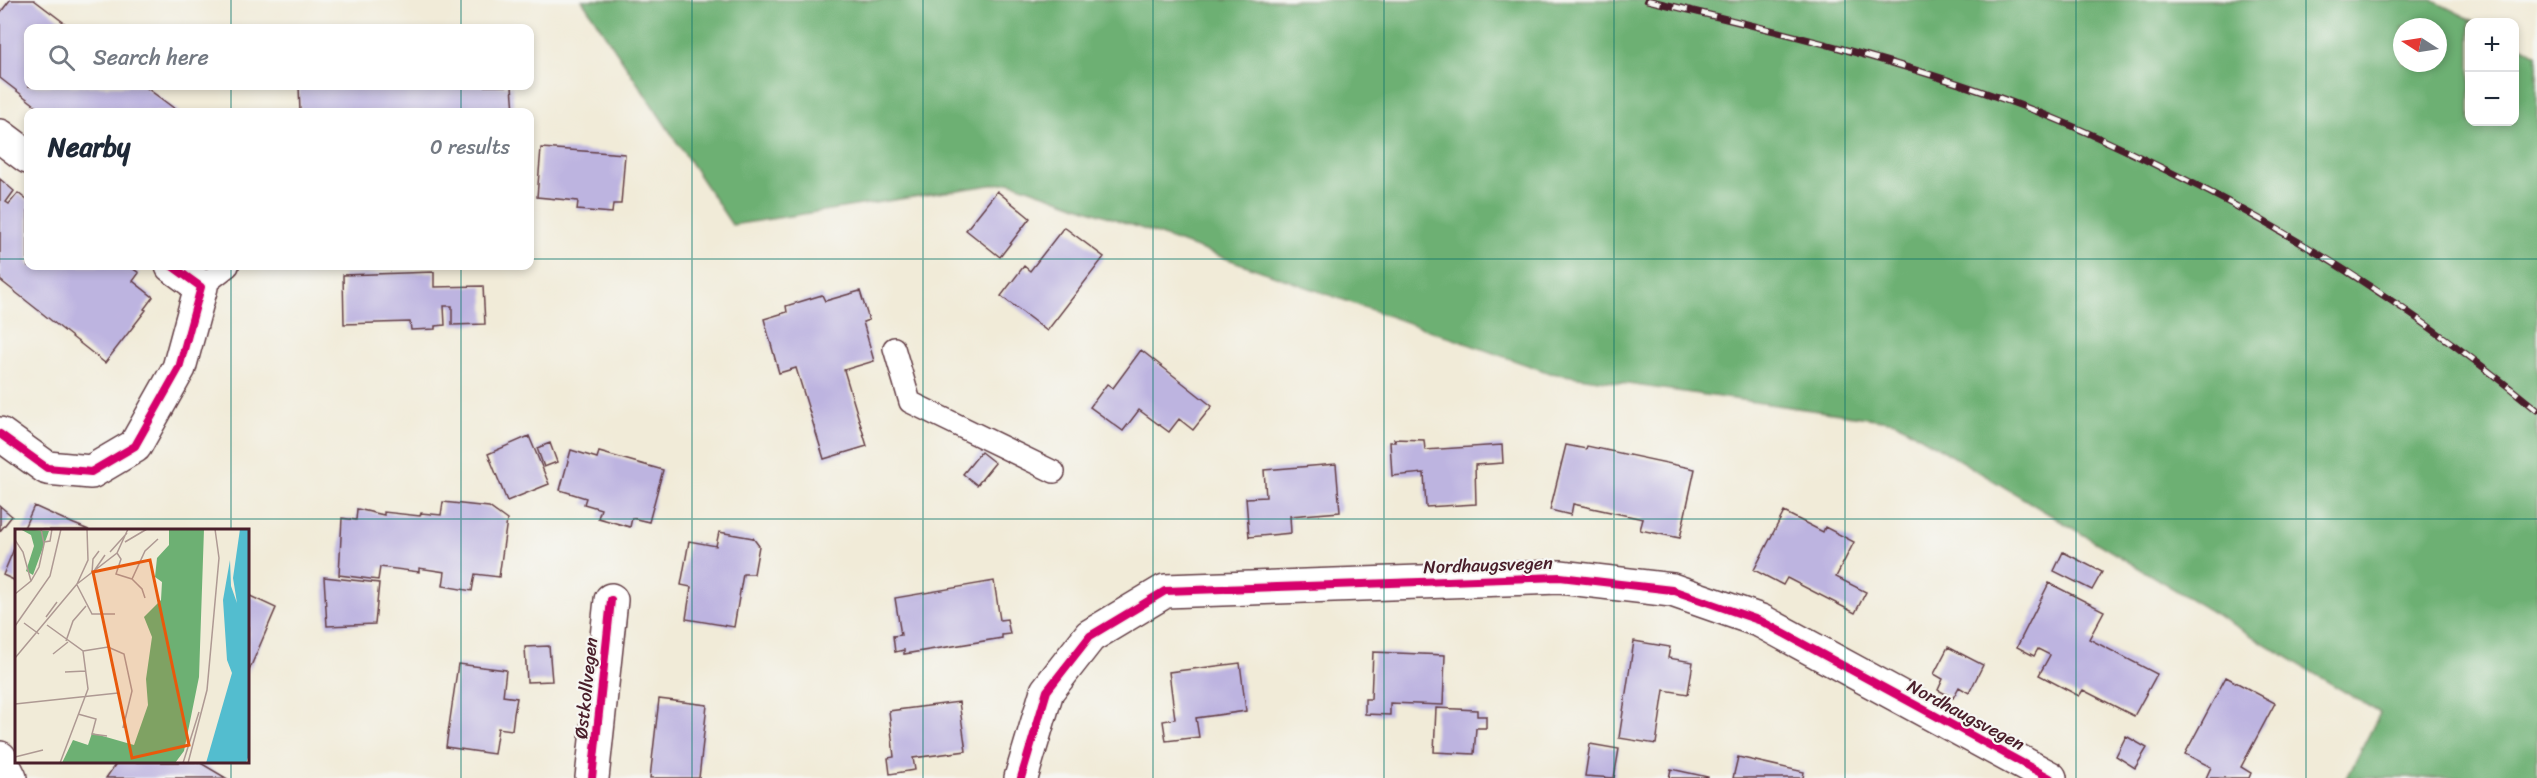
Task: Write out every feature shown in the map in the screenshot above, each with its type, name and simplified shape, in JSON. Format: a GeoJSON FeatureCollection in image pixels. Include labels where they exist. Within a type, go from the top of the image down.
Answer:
{"type":"FeatureCollection","features":[{"type":"Feature","properties":{"kind":"street"},"geometry":{"type":"LineString","coordinates":[[0,136],[24,155]]}},
{"type":"Feature","properties":{"kind":"street"},"geometry":{"type":"LineString","coordinates":[[0,434],[47,468],[91,472],[135,446],[179,368],[201,287],[178,270]]}},
{"type":"Feature","properties":{"kind":"street","name":"Nordhaugsvegen"},"geometry":{"type":"LineString","coordinates":[[1021,778],[1047,691],[1090,636],[1165,591],[1560,577],[1672,590],[1761,621],[2050,778]]}},
{"type":"Feature","properties":{"kind":"street","name":"Østkollvegen"},"geometry":{"type":"LineString","coordinates":[[592,778],[611,600]]}},
{"type":"Feature","properties":{"kind":"street"},"geometry":{"type":"LineString","coordinates":[[0,758],[10,778]]}},
{"type":"Feature","properties":{"kind":"lane"},"geometry":{"type":"LineString","coordinates":[[201,287],[223,270]]}},
{"type":"Feature","properties":{"kind":"lane"},"geometry":{"type":"LineString","coordinates":[[894,348],[910,402],[1054,472]]}},
{"type":"Feature","properties":{"kind":"green space"},"geometry":{"type":"Polygon","coordinates":[[[582,0],[2432,0],[2468,18],[2465,18],[2465,126],[2519,126],[2519,44],[2537,54],[2537,778],[2347,778],[2380,713],[1896,422],[1550,373],[1010,182],[732,225],[582,0]]]}},
{"type":"Feature","properties":{"kind":"building"},"geometry":{"type":"Polygon","coordinates":[[[10,0],[34,0],[66,24],[24,24],[24,90],[149,90],[174,108],[39,108],[0,78],[0,13],[10,0]]]}},
{"type":"Feature","properties":{"kind":"building"},"geometry":{"type":"Polygon","coordinates":[[[299,90],[512,90],[514,108],[300,108],[299,90]]]}},
{"type":"Feature","properties":{"kind":"building"},"geometry":{"type":"Polygon","coordinates":[[[541,148],[625,154],[621,204],[613,204],[612,213],[577,210],[578,201],[537,197],[541,148]]]}},
{"type":"Feature","properties":{"kind":"building"},"geometry":{"type":"Polygon","coordinates":[[[0,179],[14,191],[6,202],[9,204],[18,193],[24,198],[24,270],[135,270],[139,273],[133,281],[153,297],[144,309],[146,310],[105,363],[0,280],[0,179]]]}},
{"type":"Feature","properties":{"kind":"building"},"geometry":{"type":"Polygon","coordinates":[[[997,191],[1030,218],[1000,257],[966,230],[997,191]]]}},
{"type":"Feature","properties":{"kind":"building"},"geometry":{"type":"Polygon","coordinates":[[[1064,227],[1104,257],[1047,331],[1001,296],[1024,266],[1030,271],[1064,227]]]}},
{"type":"Feature","properties":{"kind":"building"},"geometry":{"type":"Polygon","coordinates":[[[434,272],[434,287],[483,286],[485,324],[452,325],[452,306],[444,306],[445,325],[435,326],[435,329],[411,330],[410,322],[344,324],[343,275],[434,272]]]}},
{"type":"Feature","properties":{"kind":"building"},"geometry":{"type":"Polygon","coordinates":[[[860,291],[869,320],[863,322],[874,361],[844,370],[867,446],[824,459],[796,368],[779,373],[764,319],[787,312],[786,306],[822,295],[825,301],[860,291]]]}},
{"type":"Feature","properties":{"kind":"building"},"geometry":{"type":"Polygon","coordinates":[[[1141,350],[1212,406],[1193,430],[1179,419],[1169,432],[1139,410],[1123,431],[1090,407],[1107,384],[1113,388],[1141,350]]]}},
{"type":"Feature","properties":{"kind":"building"},"geometry":{"type":"Polygon","coordinates":[[[529,436],[549,484],[507,501],[488,454],[529,436]]]}},
{"type":"Feature","properties":{"kind":"building"},"geometry":{"type":"Polygon","coordinates":[[[1394,439],[1424,440],[1425,450],[1502,445],[1503,463],[1475,465],[1476,504],[1426,507],[1424,473],[1392,476],[1390,442],[1395,442],[1394,439]]]}},
{"type":"Feature","properties":{"kind":"building"},"geometry":{"type":"Polygon","coordinates":[[[550,443],[557,462],[544,467],[537,448],[550,443]]]}},
{"type":"Feature","properties":{"kind":"building"},"geometry":{"type":"Polygon","coordinates":[[[1566,445],[1586,449],[1587,446],[1695,469],[1680,538],[1640,530],[1643,519],[1573,504],[1571,515],[1550,510],[1566,445]]]}},
{"type":"Feature","properties":{"kind":"building"},"geometry":{"type":"Polygon","coordinates":[[[571,450],[597,458],[599,452],[663,470],[649,522],[632,518],[630,527],[598,518],[601,509],[584,504],[586,498],[560,490],[571,450]]]}},
{"type":"Feature","properties":{"kind":"building"},"geometry":{"type":"Polygon","coordinates":[[[981,452],[995,463],[977,485],[963,474],[981,452]]]}},
{"type":"Feature","properties":{"kind":"building"},"geometry":{"type":"Polygon","coordinates":[[[1336,464],[1340,512],[1290,516],[1291,533],[1249,537],[1246,498],[1266,497],[1264,470],[1336,464]]]}},
{"type":"Feature","properties":{"kind":"building"},"geometry":{"type":"Polygon","coordinates":[[[443,502],[489,507],[507,520],[499,577],[475,574],[472,591],[443,586],[445,572],[419,568],[419,572],[380,567],[378,580],[339,575],[342,518],[356,520],[357,509],[384,515],[384,512],[420,516],[421,513],[441,515],[443,502]]]}},
{"type":"Feature","properties":{"kind":"building"},"geometry":{"type":"Polygon","coordinates":[[[0,506],[12,516],[0,531],[0,506]]]}},
{"type":"Feature","properties":{"kind":"building"},"geometry":{"type":"Polygon","coordinates":[[[34,506],[86,529],[23,529],[34,506]]]}},
{"type":"Feature","properties":{"kind":"building"},"geometry":{"type":"Polygon","coordinates":[[[1784,512],[1823,532],[1825,527],[1854,542],[1836,577],[1866,592],[1855,613],[1787,578],[1783,585],[1754,570],[1784,512]]]}},
{"type":"Feature","properties":{"kind":"building"},"geometry":{"type":"Polygon","coordinates":[[[719,532],[753,538],[759,546],[754,574],[743,574],[734,627],[686,619],[691,587],[681,585],[689,541],[716,546],[719,532]]]}},
{"type":"Feature","properties":{"kind":"building"},"geometry":{"type":"Polygon","coordinates":[[[15,546],[15,581],[3,575],[15,546]]]}},
{"type":"Feature","properties":{"kind":"building"},"geometry":{"type":"Polygon","coordinates":[[[2063,552],[2102,572],[2092,590],[2054,571],[2063,552]]]}},
{"type":"Feature","properties":{"kind":"building"},"geometry":{"type":"Polygon","coordinates":[[[324,577],[379,583],[375,624],[327,626],[324,577]]]}},
{"type":"Feature","properties":{"kind":"building"},"geometry":{"type":"Polygon","coordinates":[[[994,581],[1000,620],[1007,619],[1010,634],[1002,635],[1002,638],[904,654],[904,650],[895,652],[893,636],[901,635],[895,598],[994,581]]]}},
{"type":"Feature","properties":{"kind":"building"},"geometry":{"type":"Polygon","coordinates":[[[2049,583],[2104,611],[2089,639],[2157,674],[2134,716],[2083,690],[2079,696],[2039,675],[2050,655],[2038,649],[2034,656],[2017,647],[2049,583]]]}},
{"type":"Feature","properties":{"kind":"building"},"geometry":{"type":"Polygon","coordinates":[[[249,595],[276,608],[249,671],[249,595]]]}},
{"type":"Feature","properties":{"kind":"building"},"geometry":{"type":"Polygon","coordinates":[[[1634,641],[1670,647],[1668,658],[1693,662],[1688,694],[1664,690],[1656,744],[1619,738],[1634,641]]]}},
{"type":"Feature","properties":{"kind":"building"},"geometry":{"type":"Polygon","coordinates":[[[549,646],[552,681],[527,682],[525,647],[549,646]]]}},
{"type":"Feature","properties":{"kind":"building"},"geometry":{"type":"Polygon","coordinates":[[[1948,647],[1983,665],[1969,693],[1959,687],[1953,698],[1938,690],[1943,679],[1934,674],[1948,647]]]}},
{"type":"Feature","properties":{"kind":"building"},"geometry":{"type":"Polygon","coordinates":[[[1373,652],[1445,655],[1443,705],[1390,703],[1390,715],[1365,714],[1365,699],[1371,699],[1373,652]]]}},
{"type":"Feature","properties":{"kind":"building"},"geometry":{"type":"Polygon","coordinates":[[[1240,663],[1246,711],[1196,718],[1199,737],[1166,741],[1163,721],[1175,719],[1169,672],[1240,663]]]}},
{"type":"Feature","properties":{"kind":"building"},"geometry":{"type":"Polygon","coordinates":[[[458,664],[506,670],[503,696],[517,698],[512,730],[498,728],[494,754],[446,747],[458,664]]]}},
{"type":"Feature","properties":{"kind":"building"},"geometry":{"type":"Polygon","coordinates":[[[2226,677],[2275,703],[2241,767],[2251,773],[2249,778],[2206,778],[2211,767],[2185,754],[2226,677]]]}},
{"type":"Feature","properties":{"kind":"building"},"geometry":{"type":"Polygon","coordinates":[[[659,699],[707,705],[699,778],[650,778],[659,699]]]}},
{"type":"Feature","properties":{"kind":"building"},"geometry":{"type":"Polygon","coordinates":[[[959,702],[966,751],[913,758],[915,770],[890,774],[888,758],[894,757],[889,711],[959,702]]]}},
{"type":"Feature","properties":{"kind":"building"},"geometry":{"type":"Polygon","coordinates":[[[1436,708],[1477,710],[1477,716],[1486,716],[1486,728],[1476,728],[1474,754],[1434,752],[1436,708]]]}},
{"type":"Feature","properties":{"kind":"building"},"geometry":{"type":"Polygon","coordinates":[[[2126,736],[2147,748],[2135,768],[2116,756],[2126,736]]]}},
{"type":"Feature","properties":{"kind":"building"},"geometry":{"type":"Polygon","coordinates":[[[1590,744],[1619,749],[1614,778],[1585,776],[1590,744]]]}},
{"type":"Feature","properties":{"kind":"building"},"geometry":{"type":"Polygon","coordinates":[[[1738,757],[1804,772],[1803,778],[1733,778],[1738,757]]]}},
{"type":"Feature","properties":{"kind":"building"},"geometry":{"type":"Polygon","coordinates":[[[116,763],[201,763],[226,778],[106,778],[116,763]]]}},
{"type":"Feature","properties":{"kind":"building"},"geometry":{"type":"Polygon","coordinates":[[[1671,769],[1708,777],[1708,778],[1669,778],[1671,769]]]}},
{"type":"Feature","properties":{"kind":"railway"},"geometry":{"type":"LineString","coordinates":[[1647,0],[1790,35],[1932,75],[2025,107],[2114,145],[2216,195],[2359,279],[2449,341],[2537,410]]}},
{"type":"Feature","properties":{"kind":"cycle path"},"geometry":{"type":"LineString","coordinates":[[0,434],[47,468],[91,472],[135,446],[179,368],[201,287],[178,270]]}},
{"type":"Feature","properties":{"kind":"cycle path"},"geometry":{"type":"LineString","coordinates":[[1021,778],[1047,691],[1090,636],[1165,591],[1560,577],[1672,590],[1761,621],[2050,778]]}},
{"type":"Feature","properties":{"kind":"cycle path"},"geometry":{"type":"LineString","coordinates":[[592,778],[611,600]]}}]}
